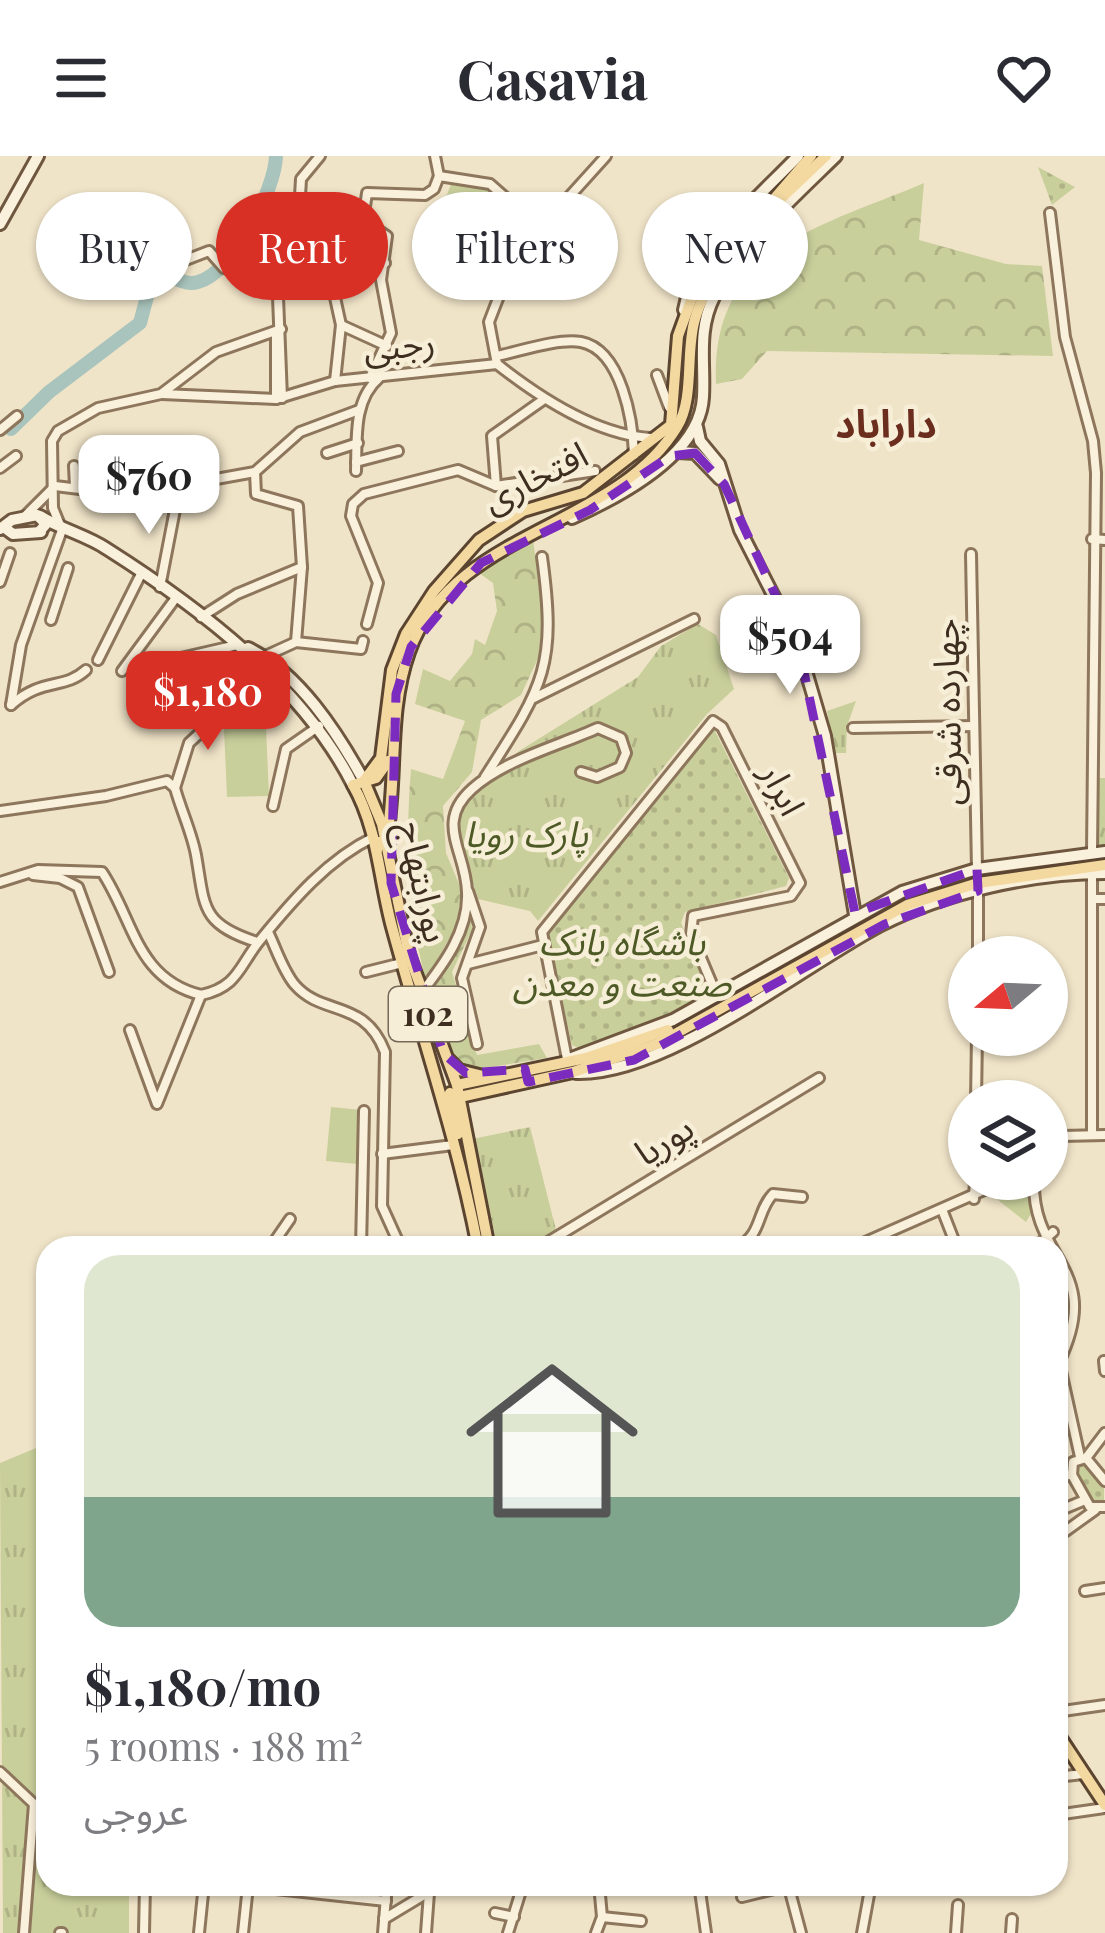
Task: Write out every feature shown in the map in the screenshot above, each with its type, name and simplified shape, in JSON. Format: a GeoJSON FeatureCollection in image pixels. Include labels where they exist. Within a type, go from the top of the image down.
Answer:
{"type":"FeatureCollection","features":[{"type":"Feature","properties":{"kind":"main road"},"geometry":{"type":"LineString","coordinates":[[0,224],[38,156]]}},
{"type":"Feature","properties":{"kind":"main road"},"geometry":{"type":"LineString","coordinates":[[674,419],[688,288],[718,243],[798,156]]}},
{"type":"Feature","properties":{"kind":"main road"},"geometry":{"type":"LineString","coordinates":[[683,314],[710,268],[811,156]]}},
{"type":"Feature","properties":{"kind":"main road","name":"افتخاری"},"geometry":{"type":"LineString","coordinates":[[379,843],[397,694],[410,639],[455,588],[516,539],[610,490],[658,453],[681,422],[690,341],[706,292],[752,232],[826,156]]}},
{"type":"Feature","properties":{"kind":"main road"},"geometry":{"type":"LineString","coordinates":[[539,529],[590,510],[670,456],[697,428],[703,399],[700,345],[715,294],[836,156]]}},
{"type":"Feature","properties":{"kind":"main road","name":"افتخاری"},"geometry":{"type":"LineString","coordinates":[[381,752],[385,699],[434,591],[479,540],[508,520],[583,493],[658,437],[674,419]]}},
{"type":"Feature","properties":{"kind":"main road"},"geometry":{"type":"LineString","coordinates":[[697,428],[808,676],[825,736],[855,915]]}},
{"type":"Feature","properties":{"kind":"main road"},"geometry":{"type":"LineString","coordinates":[[670,456],[694,453],[724,484]]}},
{"type":"Feature","properties":{"kind":"main road"},"geometry":{"type":"LineString","coordinates":[[24,516],[40,516],[46,524],[39,532],[13,534],[3,528],[24,516]]}},
{"type":"Feature","properties":{"kind":"main road","name":"102"},"geometry":{"type":"LineString","coordinates":[[40,516],[62,530]]}},
{"type":"Feature","properties":{"kind":"main road"},"geometry":{"type":"LineString","coordinates":[[508,520],[516,525],[516,539]]}},
{"type":"Feature","properties":{"kind":"main road","name":"102"},"geometry":{"type":"LineString","coordinates":[[39,532],[62,530]]}},
{"type":"Feature","properties":{"kind":"main road","name":"پورابتهاج"},"geometry":{"type":"LineString","coordinates":[[62,530],[107,548],[239,645],[263,657],[346,749],[379,843],[437,1052],[476,1236]]}},
{"type":"Feature","properties":{"kind":"main road","name":"پورابتهاج"},"geometry":{"type":"LineString","coordinates":[[239,645],[319,726],[359,783]]}},
{"type":"Feature","properties":{"kind":"main road"},"geometry":{"type":"LineString","coordinates":[[359,783],[382,773],[393,740]]}},
{"type":"Feature","properties":{"kind":"main road"},"geometry":{"type":"LineString","coordinates":[[346,749],[362,761],[381,752]]}},
{"type":"Feature","properties":{"kind":"main road"},"geometry":{"type":"LineString","coordinates":[[359,783],[378,766],[381,752]]}},
{"type":"Feature","properties":{"kind":"main road","name":"پورابتهاج"},"geometry":{"type":"LineString","coordinates":[[379,843],[402,963],[437,1052]]}},
{"type":"Feature","properties":{"kind":"main road"},"geometry":{"type":"LineString","coordinates":[[456,1092],[526,1075],[662,1025],[855,915],[914,888],[1099,862]]}},
{"type":"Feature","properties":{"kind":"main road"},"geometry":{"type":"LineString","coordinates":[[568,1059],[586,1058],[664,1032],[882,909],[978,880]]}},
{"type":"Feature","properties":{"kind":"main road"},"geometry":{"type":"LineString","coordinates":[[437,1052],[459,1070],[493,1076],[573,1072],[680,1033],[907,905],[978,880]]}},
{"type":"Feature","properties":{"kind":"main road"},"geometry":{"type":"LineString","coordinates":[[437,1052],[456,1092],[486,1236]]}},
{"type":"Feature","properties":{"kind":"main road"},"geometry":{"type":"LineString","coordinates":[[456,1092],[493,1076]]}},
{"type":"Feature","properties":{"kind":"main road"},"geometry":{"type":"LineString","coordinates":[[456,1092],[463,1175]]}},
{"type":"Feature","properties":{"kind":"main road"},"geometry":{"type":"LineString","coordinates":[[1068,1749],[1105,1806]]}},
{"type":"Feature","properties":{"kind":"street"},"geometry":{"type":"LineString","coordinates":[[300,192],[301,179],[320,156]]}},
{"type":"Feature","properties":{"kind":"street"},"geometry":{"type":"LineString","coordinates":[[388,194],[424,195],[434,189],[439,176],[436,156]]}},
{"type":"Feature","properties":{"kind":"street"},"geometry":{"type":"LineString","coordinates":[[574,192],[606,156]]}},
{"type":"Feature","properties":{"kind":"street"},"geometry":{"type":"LineString","coordinates":[[439,176],[490,184],[499,192]]}},
{"type":"Feature","properties":{"kind":"street"},"geometry":{"type":"LineString","coordinates":[[1050,213],[1064,337],[1094,441],[1099,862],[1092,899],[1092,1133]]}},
{"type":"Feature","properties":{"kind":"street"},"geometry":{"type":"LineString","coordinates":[[278,300],[279,399]]}},
{"type":"Feature","properties":{"kind":"street"},"geometry":{"type":"LineString","coordinates":[[335,381],[341,325],[336,300]]}},
{"type":"Feature","properties":{"kind":"street"},"geometry":{"type":"LineString","coordinates":[[385,300],[391,333],[359,410],[356,466],[398,451]]}},
{"type":"Feature","properties":{"kind":"street"},"geometry":{"type":"LineString","coordinates":[[497,300],[489,322],[497,360],[543,400],[628,435],[658,437]]}},
{"type":"Feature","properties":{"kind":"street"},"geometry":{"type":"LineString","coordinates":[[341,325],[387,346]]}},
{"type":"Feature","properties":{"kind":"street"},"geometry":{"type":"LineString","coordinates":[[6,705],[62,530],[54,515],[52,441],[58,431],[98,408],[160,394],[216,352],[278,330]]}},
{"type":"Feature","properties":{"kind":"street","name":"رجبی"},"geometry":{"type":"LineString","coordinates":[[160,394],[279,399],[335,381],[587,344],[616,368],[634,456]]}},
{"type":"Feature","properties":{"kind":"street"},"geometry":{"type":"LineString","coordinates":[[657,375],[674,419]]}},
{"type":"Feature","properties":{"kind":"street"},"geometry":{"type":"LineString","coordinates":[[496,485],[492,436],[543,400]]}},
{"type":"Feature","properties":{"kind":"street"},"geometry":{"type":"LineString","coordinates":[[24,516],[55,486],[162,500],[205,481],[255,472],[300,432],[359,410]]}},
{"type":"Feature","properties":{"kind":"street"},"geometry":{"type":"LineString","coordinates":[[0,430],[17,416]]}},
{"type":"Feature","properties":{"kind":"street"},"geometry":{"type":"LineString","coordinates":[[327,453],[358,443]]}},
{"type":"Feature","properties":{"kind":"street"},"geometry":{"type":"LineString","coordinates":[[0,468],[16,456]]}},
{"type":"Feature","properties":{"kind":"street"},"geometry":{"type":"LineString","coordinates":[[74,466],[75,485]]}},
{"type":"Feature","properties":{"kind":"street"},"geometry":{"type":"LineString","coordinates":[[368,624],[379,583],[351,516],[352,504],[364,494],[458,470],[496,485],[595,471]]}},
{"type":"Feature","properties":{"kind":"street"},"geometry":{"type":"LineString","coordinates":[[255,472],[256,494],[298,506],[302,568],[296,642]]}},
{"type":"Feature","properties":{"kind":"street"},"geometry":{"type":"LineString","coordinates":[[159,589],[178,494]]}},
{"type":"Feature","properties":{"kind":"street"},"geometry":{"type":"LineString","coordinates":[[1092,539],[1105,540]]}},
{"type":"Feature","properties":{"kind":"street"},"geometry":{"type":"LineString","coordinates":[[0,582],[10,554]]}},
{"type":"Feature","properties":{"kind":"street","name":"چهارده شرقی"},"geometry":{"type":"LineString","coordinates":[[971,554],[978,936]]}},
{"type":"Feature","properties":{"kind":"street"},"geometry":{"type":"LineString","coordinates":[[476,1044],[462,978],[480,927],[451,832],[453,812],[485,778],[532,699],[551,640],[542,556]]}},
{"type":"Feature","properties":{"kind":"street"},"geometry":{"type":"LineString","coordinates":[[51,620],[68,568]]}},
{"type":"Feature","properties":{"kind":"street"},"geometry":{"type":"LineString","coordinates":[[200,617],[237,594],[302,568]]}},
{"type":"Feature","properties":{"kind":"street"},"geometry":{"type":"LineString","coordinates":[[98,659],[141,574]]}},
{"type":"Feature","properties":{"kind":"street"},"geometry":{"type":"LineString","coordinates":[[40,587],[58,592]]}},
{"type":"Feature","properties":{"kind":"street"},"geometry":{"type":"LineString","coordinates":[[122,671],[175,599]]}},
{"type":"Feature","properties":{"kind":"street"},"geometry":{"type":"LineString","coordinates":[[532,699],[694,619]]}},
{"type":"Feature","properties":{"kind":"street"},"geometry":{"type":"LineString","coordinates":[[263,657],[296,642],[361,650],[363,641]]}},
{"type":"Feature","properties":{"kind":"street"},"geometry":{"type":"LineString","coordinates":[[146,666],[239,645]]}},
{"type":"Feature","properties":{"kind":"street"},"geometry":{"type":"LineString","coordinates":[[6,705],[39,684],[75,680],[86,670]]}},
{"type":"Feature","properties":{"kind":"street"},"geometry":{"type":"LineString","coordinates":[[228,707],[189,743],[175,788],[196,855],[204,907],[232,934],[257,942]]}},
{"type":"Feature","properties":{"kind":"street","name":"ابرار"},"geometry":{"type":"LineString","coordinates":[[543,945],[542,932],[713,721],[722,728],[800,888],[791,896],[694,916],[691,934],[717,996]]}},
{"type":"Feature","properties":{"kind":"street"},"geometry":{"type":"LineString","coordinates":[[273,806],[286,749],[319,726]]}},
{"type":"Feature","properties":{"kind":"street"},"geometry":{"type":"LineString","coordinates":[[854,728],[974,726]]}},
{"type":"Feature","properties":{"kind":"street"},"geometry":{"type":"LineString","coordinates":[[485,778],[598,728],[621,739],[626,753],[620,767],[598,777],[581,772]]}},
{"type":"Feature","properties":{"kind":"street"},"geometry":{"type":"LineString","coordinates":[[0,811],[106,796],[156,780],[175,788]]}},
{"type":"Feature","properties":{"kind":"street"},"geometry":{"type":"LineString","coordinates":[[0,882],[71,867],[102,872],[161,979],[201,995],[237,980],[257,942],[347,849],[379,843]]}},
{"type":"Feature","properties":{"kind":"street"},"geometry":{"type":"LineString","coordinates":[[25,874],[60,878],[78,887],[109,972]]}},
{"type":"Feature","properties":{"kind":"street"},"geometry":{"type":"LineString","coordinates":[[421,993],[446,961],[464,920],[468,890]]}},
{"type":"Feature","properties":{"kind":"street"},"geometry":{"type":"LineString","coordinates":[[1092,899],[1105,899]]}},
{"type":"Feature","properties":{"kind":"street"},"geometry":{"type":"LineString","coordinates":[[268,932],[298,988],[358,1013],[379,1036],[386,1052],[382,1206],[396,1236]]}},
{"type":"Feature","properties":{"kind":"street"},"geometry":{"type":"LineString","coordinates":[[466,964],[543,945],[568,1059]]}},
{"type":"Feature","properties":{"kind":"street"},"geometry":{"type":"LineString","coordinates":[[366,971],[402,963]]}},
{"type":"Feature","properties":{"kind":"street"},"geometry":{"type":"LineString","coordinates":[[130,1030],[157,1104],[201,995]]}},
{"type":"Feature","properties":{"kind":"street","name":"پوریا"},"geometry":{"type":"LineString","coordinates":[[558,1236],[819,1078]]}},
{"type":"Feature","properties":{"kind":"street"},"geometry":{"type":"LineString","coordinates":[[362,1236],[364,1111]]}},
{"type":"Feature","properties":{"kind":"street"},"geometry":{"type":"LineString","coordinates":[[1068,1139],[1105,1135]]}},
{"type":"Feature","properties":{"kind":"street"},"geometry":{"type":"LineString","coordinates":[[382,1154],[453,1145]]}},
{"type":"Feature","properties":{"kind":"street"},"geometry":{"type":"LineString","coordinates":[[754,1236],[773,1194],[802,1197]]}},
{"type":"Feature","properties":{"kind":"street"},"geometry":{"type":"LineString","coordinates":[[883,1236],[972,1200]]}},
{"type":"Feature","properties":{"kind":"street"},"geometry":{"type":"LineString","coordinates":[[1036,1200],[1055,1236]]}},
{"type":"Feature","properties":{"kind":"street"},"geometry":{"type":"LineString","coordinates":[[943,1212],[952,1236]]}},
{"type":"Feature","properties":{"kind":"street"},"geometry":{"type":"LineString","coordinates":[[278,1236],[290,1219]]}},
{"type":"Feature","properties":{"kind":"street"},"geometry":{"type":"LineString","coordinates":[[1048,1236],[1053,1232]]}},
{"type":"Feature","properties":{"kind":"street"},"geometry":{"type":"LineString","coordinates":[[1068,1256],[1079,1274]]}},
{"type":"Feature","properties":{"kind":"street"},"geometry":{"type":"LineString","coordinates":[[1068,1347],[1088,1321]]}},
{"type":"Feature","properties":{"kind":"street"},"geometry":{"type":"LineString","coordinates":[[1104,1361],[1105,1371]]}},
{"type":"Feature","properties":{"kind":"street"},"geometry":{"type":"LineString","coordinates":[[1068,1403],[1083,1458],[1105,1481]]}},
{"type":"Feature","properties":{"kind":"street"},"geometry":{"type":"LineString","coordinates":[[1068,1530],[1100,1508],[1085,1500],[1072,1474],[1073,1462],[1083,1458],[1105,1432]]}},
{"type":"Feature","properties":{"kind":"street"},"geometry":{"type":"LineString","coordinates":[[1068,1475],[1072,1474]]}},
{"type":"Feature","properties":{"kind":"street"},"geometry":{"type":"LineString","coordinates":[[1068,1507],[1085,1500]]}},
{"type":"Feature","properties":{"kind":"street"},"geometry":{"type":"LineString","coordinates":[[1085,1591],[1105,1588]]}},
{"type":"Feature","properties":{"kind":"street"},"geometry":{"type":"LineString","coordinates":[[1068,1710],[1105,1705]]}},
{"type":"Feature","properties":{"kind":"street"},"geometry":{"type":"LineString","coordinates":[[0,1772],[34,1804],[24,1933]]}},
{"type":"Feature","properties":{"kind":"street"},"geometry":{"type":"LineString","coordinates":[[1068,1776],[1085,1774]]}},
{"type":"Feature","properties":{"kind":"street"},"geometry":{"type":"LineString","coordinates":[[1068,1813],[1105,1806]]}},
{"type":"Feature","properties":{"kind":"street"},"geometry":{"type":"LineString","coordinates":[[144,1933],[145,1896]]}},
{"type":"Feature","properties":{"kind":"street"},"geometry":{"type":"LineString","coordinates":[[199,1933],[203,1896]]}},
{"type":"Feature","properties":{"kind":"street"},"geometry":{"type":"LineString","coordinates":[[243,1933],[247,1896]]}},
{"type":"Feature","properties":{"kind":"street"},"geometry":{"type":"LineString","coordinates":[[354,1896],[386,1901]]}},
{"type":"Feature","properties":{"kind":"street"},"geometry":{"type":"LineString","coordinates":[[383,1933],[386,1896]]}},
{"type":"Feature","properties":{"kind":"street"},"geometry":{"type":"LineString","coordinates":[[384,1919],[422,1896]]}},
{"type":"Feature","properties":{"kind":"street"},"geometry":{"type":"LineString","coordinates":[[427,1933],[429,1896]]}},
{"type":"Feature","properties":{"kind":"street"},"geometry":{"type":"LineString","coordinates":[[508,1933],[520,1896]]}},
{"type":"Feature","properties":{"kind":"street"},"geometry":{"type":"LineString","coordinates":[[596,1933],[602,1917],[599,1896]]}},
{"type":"Feature","properties":{"kind":"street"},"geometry":{"type":"LineString","coordinates":[[701,1896],[706,1933]]}},
{"type":"Feature","properties":{"kind":"street"},"geometry":{"type":"LineString","coordinates":[[791,1896],[800,1933]]}},
{"type":"Feature","properties":{"kind":"street"},"geometry":{"type":"LineString","coordinates":[[862,1933],[869,1896]]}},
{"type":"Feature","properties":{"kind":"street"},"geometry":{"type":"LineString","coordinates":[[956,1933],[958,1905]]}},
{"type":"Feature","properties":{"kind":"street"},"geometry":{"type":"LineString","coordinates":[[495,1913],[514,1917]]}},
{"type":"Feature","properties":{"kind":"street"},"geometry":{"type":"LineString","coordinates":[[602,1917],[641,1921]]}},
{"type":"Feature","properties":{"kind":"street"},"geometry":{"type":"LineString","coordinates":[[1011,1933],[1012,1918]]}},
{"type":"Feature","properties":{"kind":"highlighted area"},"geometry":{"type":"Polygon","coordinates":[[[695,453],[724,484],[798,644],[855,913],[977,869],[978,891],[885,924],[634,1060],[528,1082],[525,1069],[466,1073],[443,1053],[391,883],[396,694],[411,647],[481,563],[590,510],[670,456],[695,453]]]}},
{"type":"Feature","properties":{"kind":"green space"},"geometry":{"type":"Polygon","coordinates":[[[1038,167],[1075,187],[1052,205],[1038,167]]]}},
{"type":"Feature","properties":{"kind":"green space"},"geometry":{"type":"Polygon","coordinates":[[[452,181],[492,192],[448,192],[452,181]]]}},
{"type":"Feature","properties":{"kind":"green space"},"geometry":{"type":"Polygon","coordinates":[[[924,183],[919,240],[1006,264],[1042,266],[1053,356],[767,351],[742,379],[716,384],[719,338],[732,300],[808,300],[808,232],[924,183]]]}},
{"type":"Feature","properties":{"kind":"green space"},"geometry":{"type":"Polygon","coordinates":[[[533,539],[546,641],[521,695],[481,720],[472,772],[443,806],[446,853],[462,891],[456,926],[426,981],[409,876],[411,769],[443,779],[465,721],[415,704],[423,669],[450,681],[472,654],[475,639],[485,645],[497,611],[493,583],[479,573],[533,539]]]}},
{"type":"Feature","properties":{"kind":"green space","name":"پارک رویا"},"geometry":{"type":"Polygon","coordinates":[[[698,624],[716,635],[734,689],[707,714],[538,921],[530,911],[478,899],[455,831],[458,813],[471,796],[519,751],[638,677],[661,646],[698,624]]]}},
{"type":"Feature","properties":{"kind":"green space"},"geometry":{"type":"Polygon","coordinates":[[[856,701],[847,726],[846,753],[835,753],[827,711],[856,701]]]}},
{"type":"Feature","properties":{"kind":"green space","name":"باشگاه بانک صنعت و معدن"},"geometry":{"type":"Polygon","coordinates":[[[712,725],[789,878],[786,886],[685,912],[681,923],[712,995],[653,1024],[578,1048],[572,1045],[546,934],[712,725]]]}},
{"type":"Feature","properties":{"kind":"green space"},"geometry":{"type":"Polygon","coordinates":[[[266,728],[269,796],[227,797],[224,729],[266,728]]]}},
{"type":"Feature","properties":{"kind":"green space"},"geometry":{"type":"Polygon","coordinates":[[[1096,778],[1105,778],[1105,849],[1097,849],[1096,778]]]}},
{"type":"Feature","properties":{"kind":"green space"},"geometry":{"type":"Polygon","coordinates":[[[470,909],[472,930],[452,972],[477,1055],[539,1044],[547,1058],[466,1071],[450,1054],[429,994],[465,929],[470,909]]]}},
{"type":"Feature","properties":{"kind":"green space"},"geometry":{"type":"Polygon","coordinates":[[[331,1107],[362,1110],[357,1164],[326,1161],[331,1107]]]}},
{"type":"Feature","properties":{"kind":"green space"},"geometry":{"type":"Polygon","coordinates":[[[530,1127],[556,1230],[547,1236],[495,1236],[472,1139],[530,1127]]]}},
{"type":"Feature","properties":{"kind":"green space"},"geometry":{"type":"Polygon","coordinates":[[[998,1200],[1031,1200],[1033,1210],[1026,1222],[998,1200]]]}},
{"type":"Feature","properties":{"kind":"green space"},"geometry":{"type":"Polygon","coordinates":[[[36,1448],[36,1896],[129,1896],[129,1933],[3,1933],[0,1463],[36,1448]]]}},
{"type":"Feature","properties":{"kind":"green space"},"geometry":{"type":"Polygon","coordinates":[[[1080,1463],[1088,1464],[1104,1488],[1104,1500],[1093,1500],[1078,1475],[1080,1463]]]}},
{"type":"Feature","properties":{"kind":"waterway"},"geometry":{"type":"LineString","coordinates":[[11,429],[49,392],[140,323],[149,289],[162,275],[198,282],[225,263],[260,208],[276,156]]}},
{"type":"Feature","properties":{"kind":"district","name":"داراباد"},"geometry":{"type":"Point","coordinates":[886,424]}}]}
